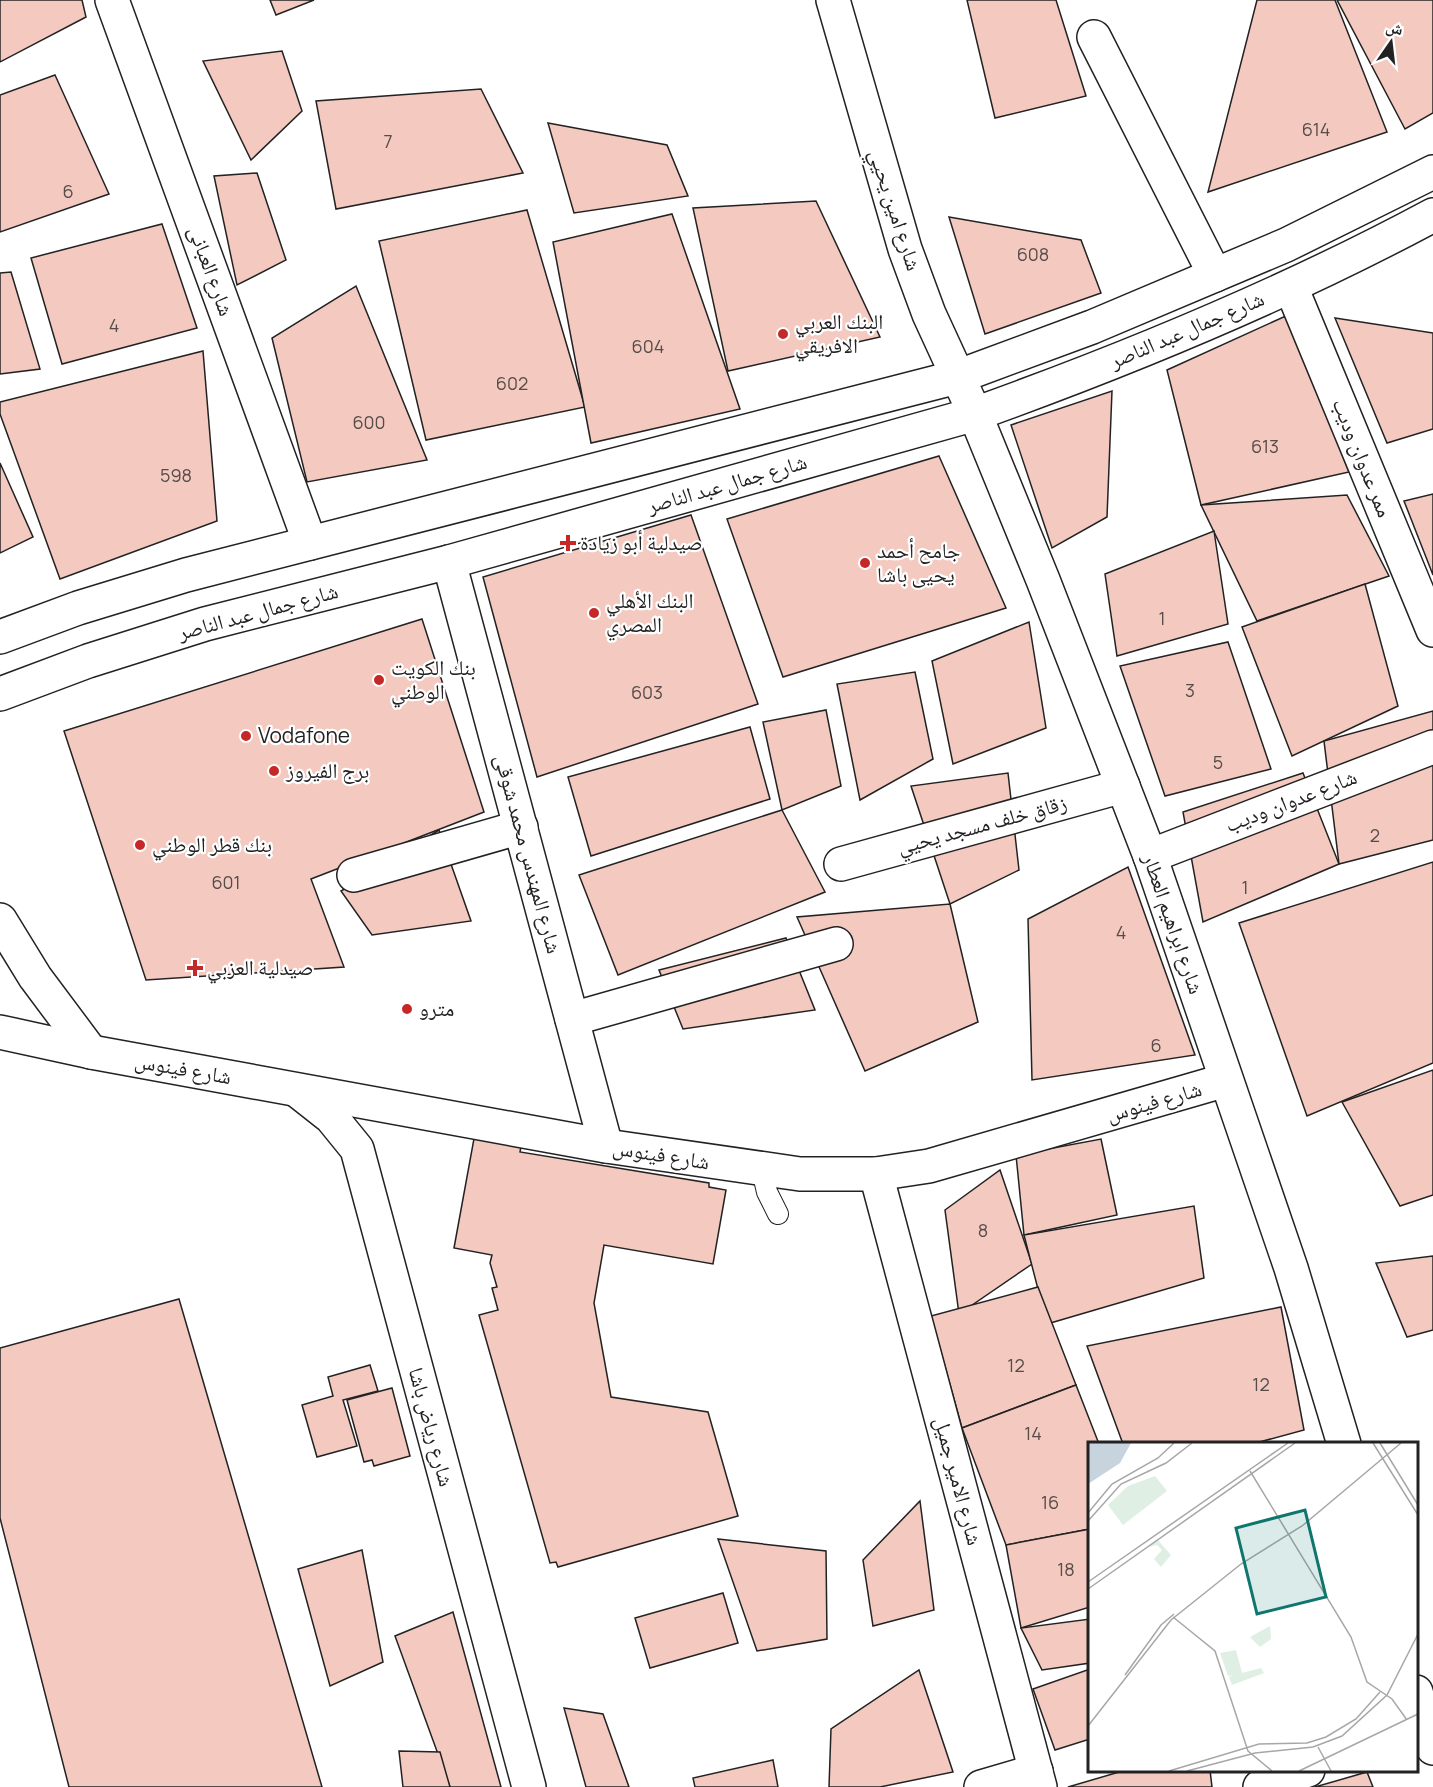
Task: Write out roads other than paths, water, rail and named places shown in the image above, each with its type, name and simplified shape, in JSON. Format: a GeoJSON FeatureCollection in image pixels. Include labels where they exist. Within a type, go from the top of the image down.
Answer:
{"type":"FeatureCollection","features":[{"type":"Feature","properties":{"kind":"street","name":"شارع العبانى"},"geometry":{"type":"LineString","coordinates":[[112,0],[310,543]]}},
{"type":"Feature","properties":{"kind":"street","name":"شارع امين يحيي"},"geometry":{"type":"LineString","coordinates":[[833,0],[905,249],[929,314],[975,414]]}},
{"type":"Feature","properties":{"kind":"street"},"geometry":{"type":"LineString","coordinates":[[1094,37],[1215,275]]}},
{"type":"Feature","properties":{"kind":"street","name":"شارع جمال عبد الناصر"},"geometry":{"type":"LineString","coordinates":[[0,637],[78,608],[186,574],[957,377],[1028,353],[1286,245],[1433,172]]}},
{"type":"Feature","properties":{"kind":"street","name":"شارع جمال عبد الناصر"},"geometry":{"type":"LineString","coordinates":[[0,694],[88,661],[205,624],[449,562],[975,414],[1050,387],[1291,287],[1433,215]]}},
{"type":"Feature","properties":{"kind":"street","name":"ممر عدوان وديب"},"geometry":{"type":"LineString","coordinates":[[1291,287],[1433,630]]}},
{"type":"Feature","properties":{"kind":"street","name":"شارع ابراهيم العطار"},"geometry":{"type":"LineString","coordinates":[[975,414],[1090,698],[1150,856],[1290,1268],[1344,1442]]}},
{"type":"Feature","properties":{"kind":"street","name":"شارع المهندس محمد شوقى"},"geometry":{"type":"LineString","coordinates":[[449,562],[606,1146]]}},
{"type":"Feature","properties":{"kind":"street","name":"شارع عدوان وديب"},"geometry":{"type":"LineString","coordinates":[[1150,856],[1433,747]]}},
{"type":"Feature","properties":{"kind":"street","name":"زقاق خلف مسجد يحيي"},"geometry":{"type":"LineString","coordinates":[[841,864],[1123,786]]}},
{"type":"Feature","properties":{"kind":"street"},"geometry":{"type":"LineString","coordinates":[[354,875],[521,827]]}},
{"type":"Feature","properties":{"kind":"street"},"geometry":{"type":"LineString","coordinates":[[0,920],[34,977],[91,1052]]}},
{"type":"Feature","properties":{"kind":"street"},"geometry":{"type":"LineString","coordinates":[[572,1019],[836,944]]}},
{"type":"Feature","properties":{"kind":"street","name":"شارع فينوس"},"geometry":{"type":"LineString","coordinates":[[0,1032],[91,1052],[606,1146],[800,1174],[876,1174],[929,1166],[1226,1080]]}},
{"type":"Feature","properties":{"kind":"street","name":"شارع رياض باشا"},"geometry":{"type":"LineString","coordinates":[[296,1090],[331,1117],[357,1149],[529,1787]]}},
{"type":"Feature","properties":{"kind":"street","name":"شارع الامير جميل"},"geometry":{"type":"LineString","coordinates":[[876,1174],[1038,1779]]}},
{"type":"Feature","properties":{"kind":"street"},"geometry":{"type":"LineString","coordinates":[[1418,1701],[1426,1737]]}},
{"type":"Feature","properties":{"kind":"street"},"geometry":{"type":"LineString","coordinates":[[1260,1787],[1302,1772]]}},
{"type":"Feature","properties":{"kind":"street"},"geometry":{"type":"LineString","coordinates":[[981,1787],[1038,1779]]}},
{"type":"Feature","properties":{"kind":"lane"},"geometry":{"type":"LineString","coordinates":[[762,1170],[767,1192],[778,1214]]}},
{"type":"Feature","properties":{"kind":"place","name":"البنك العربي الافريقي"},"geometry":{"type":"Point","coordinates":[783,334]}},
{"type":"Feature","properties":{"kind":"place","name":"صيدلية أبو زيادة"},"geometry":{"type":"Point","coordinates":[568,543]}},
{"type":"Feature","properties":{"kind":"place","name":"جامح أحمد يحيى باشا"},"geometry":{"type":"Point","coordinates":[865,563]}},
{"type":"Feature","properties":{"kind":"place","name":"البنك الأهلي المصري"},"geometry":{"type":"Point","coordinates":[594,613]}},
{"type":"Feature","properties":{"kind":"place","name":"بنك الكويت الوطني"},"geometry":{"type":"Point","coordinates":[379,680]}},
{"type":"Feature","properties":{"kind":"place","name":"Vodafone"},"geometry":{"type":"Point","coordinates":[246,736]}},
{"type":"Feature","properties":{"kind":"place","name":"برج الفيروز"},"geometry":{"type":"Point","coordinates":[274,771]}},
{"type":"Feature","properties":{"kind":"place","name":"بنك قطر الوطني"},"geometry":{"type":"Point","coordinates":[140,845]}},
{"type":"Feature","properties":{"kind":"place","name":"صيدلية العزبي"},"geometry":{"type":"Point","coordinates":[195,968]}},
{"type":"Feature","properties":{"kind":"place","name":"مترو"},"geometry":{"type":"Point","coordinates":[407,1009]}}]}
